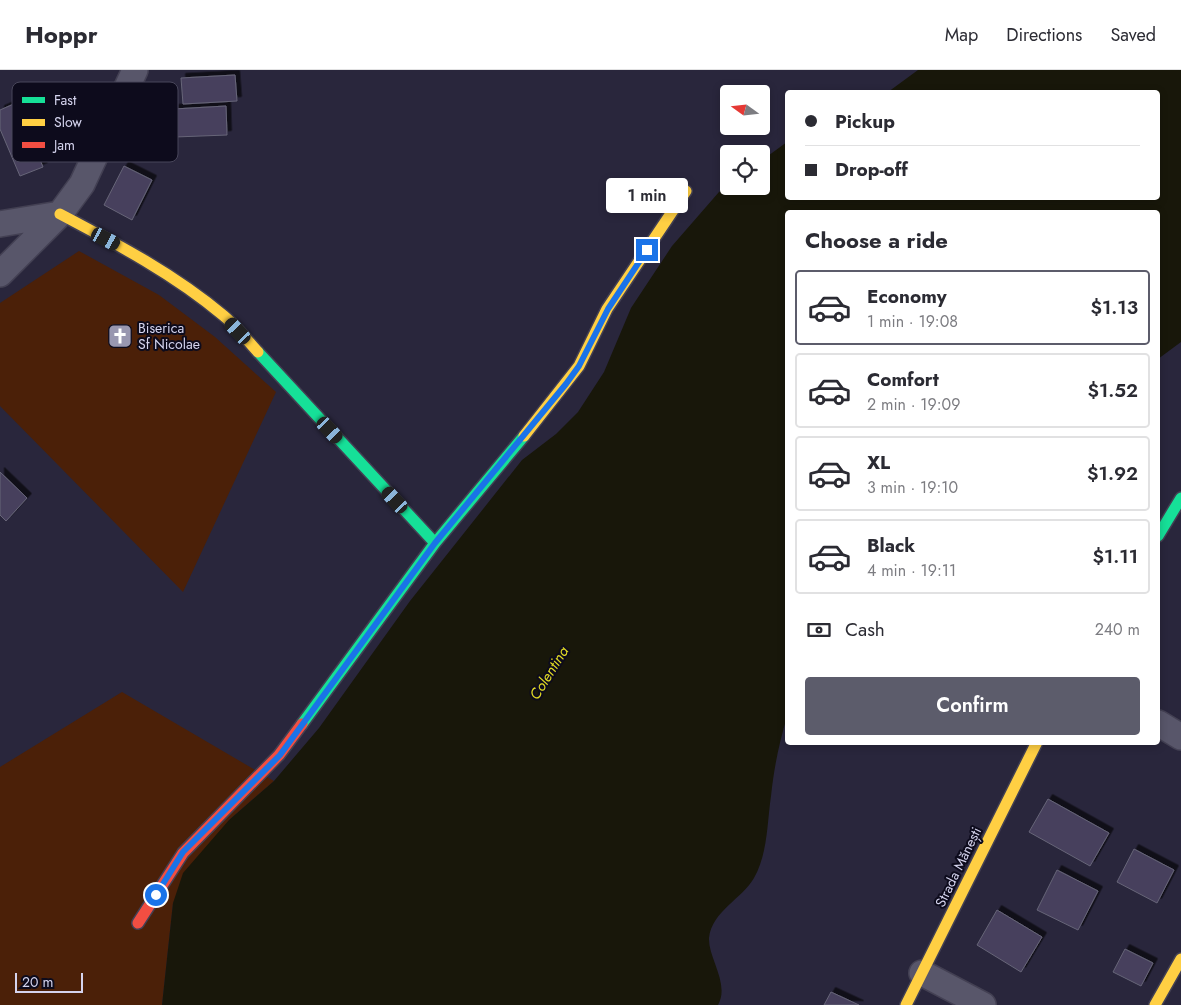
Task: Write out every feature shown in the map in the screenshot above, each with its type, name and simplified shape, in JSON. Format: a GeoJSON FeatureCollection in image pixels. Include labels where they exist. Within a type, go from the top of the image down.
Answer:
{"type":"FeatureCollection","features":[{"type":"Feature","properties":{"kind":"street"},"geometry":{"type":"LineString","coordinates":[[129,82],[135,70]]}},
{"type":"Feature","properties":{"kind":"street"},"geometry":{"type":"LineString","coordinates":[[0,274],[60,214],[82,184],[92,162]]}},
{"type":"Feature","properties":{"kind":"street"},"geometry":{"type":"LineString","coordinates":[[138,923],[183,852],[280,755],[435,543],[579,366],[608,309],[686,191]]}},
{"type":"Feature","properties":{"kind":"street"},"geometry":{"type":"LineString","coordinates":[[0,224],[60,214],[121,246],[176,279],[225,317],[435,543]]}},
{"type":"Feature","properties":{"kind":"street"},"geometry":{"type":"LineString","coordinates":[[1160,533],[1181,498]]}},
{"type":"Feature","properties":{"kind":"street"},"geometry":{"type":"LineString","coordinates":[[1160,724],[1181,737]]}},
{"type":"Feature","properties":{"kind":"street","name":"Strada Mănești"},"geometry":{"type":"LineString","coordinates":[[906,1005],[1036,745]]}},
{"type":"Feature","properties":{"kind":"street"},"geometry":{"type":"LineString","coordinates":[[1155,1005],[1181,959]]}},
{"type":"Feature","properties":{"kind":"street"},"geometry":{"type":"LineString","coordinates":[[922,973],[982,1005]]}},
{"type":"Feature","properties":{"kind":"shaded area"},"geometry":{"type":"Polygon","coordinates":[[[79,251],[159,295],[215,337],[276,392],[183,592],[0,406],[0,303],[79,251]]]}},
{"type":"Feature","properties":{"kind":"shaded area"},"geometry":{"type":"Polygon","coordinates":[[[122,692],[274,781],[229,820],[173,903],[162,1005],[0,1005],[0,767],[122,692]]]}},
{"type":"Feature","properties":{"kind":"water","name":"Colentina"},"geometry":{"type":"Polygon","coordinates":[[[918,70],[1181,70],[1181,342],[1160,358],[1160,210],[785,210],[785,725],[775,766],[766,838],[759,868],[749,886],[721,913],[711,929],[710,946],[722,988],[718,1005],[162,1005],[173,903],[183,873],[229,820],[274,781],[319,728],[410,601],[522,460],[556,434],[578,412],[604,372],[631,308],[672,246],[719,192],[720,195],[770,195],[770,154],[785,143],[785,200],[1160,200],[1160,90],[891,90],[918,70]]]}},
{"type":"Feature","properties":{"kind":"building"},"geometry":{"type":"Polygon","coordinates":[[[235,75],[237,101],[183,104],[181,78],[235,75]]]}},
{"type":"Feature","properties":{"kind":"building"},"geometry":{"type":"Polygon","coordinates":[[[12,105],[12,157],[0,129],[0,110],[12,105]]]}},
{"type":"Feature","properties":{"kind":"building"},"geometry":{"type":"Polygon","coordinates":[[[226,106],[227,135],[178,137],[178,109],[226,106]]]}},
{"type":"Feature","properties":{"kind":"building"},"geometry":{"type":"Polygon","coordinates":[[[14,162],[41,162],[43,167],[20,176],[14,162]]]}},
{"type":"Feature","properties":{"kind":"building"},"geometry":{"type":"Polygon","coordinates":[[[124,166],[152,180],[132,220],[104,205],[124,166]]]}},
{"type":"Feature","properties":{"kind":"building"},"geometry":{"type":"Polygon","coordinates":[[[0,472],[27,498],[6,521],[0,515],[0,472]]]}},
{"type":"Feature","properties":{"kind":"building"},"geometry":{"type":"Polygon","coordinates":[[[1048,799],[1109,833],[1090,866],[1029,832],[1048,799]]]}},
{"type":"Feature","properties":{"kind":"building"},"geometry":{"type":"Polygon","coordinates":[[[1134,849],[1174,870],[1157,903],[1117,882],[1134,849]]]}},
{"type":"Feature","properties":{"kind":"building"},"geometry":{"type":"Polygon","coordinates":[[[1057,870],[1098,891],[1078,930],[1037,910],[1057,870]]]}},
{"type":"Feature","properties":{"kind":"building"},"geometry":{"type":"Polygon","coordinates":[[[997,910],[1042,937],[1021,972],[977,945],[997,910]]]}},
{"type":"Feature","properties":{"kind":"building"},"geometry":{"type":"Polygon","coordinates":[[[1125,949],[1153,963],[1141,986],[1113,972],[1125,949]]]}},
{"type":"Feature","properties":{"kind":"building"},"geometry":{"type":"Polygon","coordinates":[[[831,992],[859,1005],[824,1005],[831,992]]]}},
{"type":"Feature","properties":{"kind":"traffic: fast"},"geometry":{"type":"LineString","coordinates":[[258,352],[435,543]]}},
{"type":"Feature","properties":{"kind":"traffic: fast"},"geometry":{"type":"LineString","coordinates":[[302,724],[435,543],[524,436]]}},
{"type":"Feature","properties":{"kind":"traffic: fast"},"geometry":{"type":"LineString","coordinates":[[1160,533],[1181,498]]}},
{"type":"Feature","properties":{"kind":"traffic: slow"},"geometry":{"type":"LineString","coordinates":[[524,436],[579,366],[607,309],[686,191]]}},
{"type":"Feature","properties":{"kind":"traffic: slow"},"geometry":{"type":"LineString","coordinates":[[60,214],[124,248],[165,273],[228,320],[258,352]]}},
{"type":"Feature","properties":{"kind":"traffic: slow"},"geometry":{"type":"LineString","coordinates":[[906,1005],[1036,745]]}},
{"type":"Feature","properties":{"kind":"traffic: slow"},"geometry":{"type":"LineString","coordinates":[[1155,1005],[1181,959]]}},
{"type":"Feature","properties":{"kind":"traffic: jam"},"geometry":{"type":"LineString","coordinates":[[138,923],[183,853],[279,755],[302,724]]}},
{"type":"Feature","properties":{"kind":"place","name":"Biserica Sf Nicolae"},"geometry":{"type":"Point","coordinates":[120,336]}},
{"type":"Feature","properties":{"kind":"route"},"geometry":{"type":"LineString","coordinates":[[156,895],[183,852],[280,755],[435,543],[566,384],[579,366],[608,309],[647,250]]}}]}
